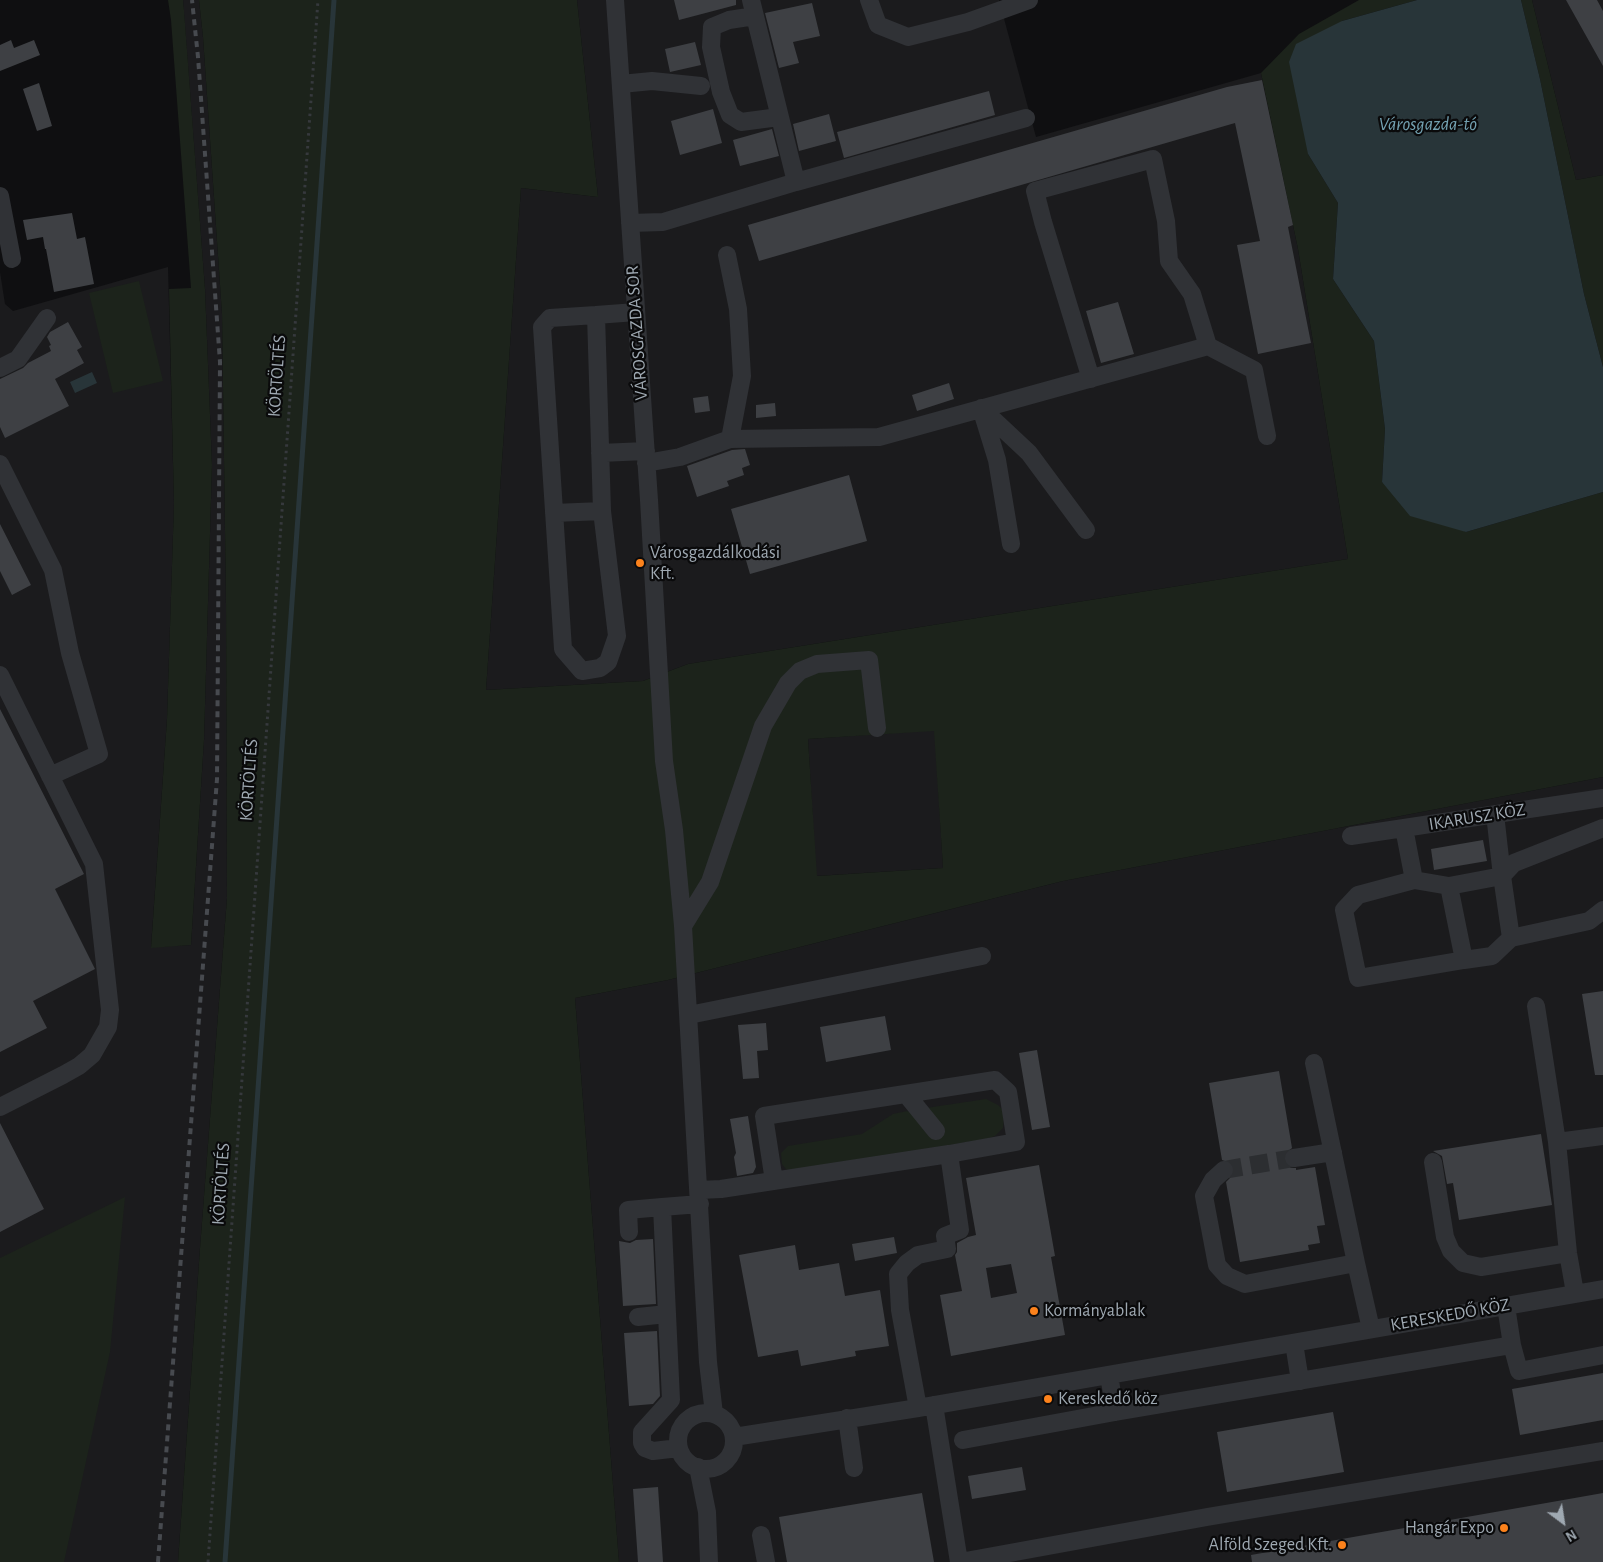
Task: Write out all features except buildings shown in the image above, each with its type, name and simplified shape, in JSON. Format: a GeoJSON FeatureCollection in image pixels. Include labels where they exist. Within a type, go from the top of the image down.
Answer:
{"type":"FeatureCollection","features":[{"type":"Feature","properties":{"kind":"street","name":"VÁROSGAZDA SOR"},"geometry":{"type":"LineString","coordinates":[[615,0],[646,457],[664,761],[674,830],[689,1015],[708,1362],[707,1414]]}},
{"type":"Feature","properties":{"kind":"street"},"geometry":{"type":"LineString","coordinates":[[869,0],[878,24],[908,38],[968,22],[1022,3]]}},
{"type":"Feature","properties":{"kind":"street"},"geometry":{"type":"LineString","coordinates":[[997,0],[1022,3]]}},
{"type":"Feature","properties":{"kind":"street"},"geometry":{"type":"LineString","coordinates":[[779,116],[742,122],[730,115],[721,92],[711,47],[712,27],[753,8],[796,182]]}},
{"type":"Feature","properties":{"kind":"street"},"geometry":{"type":"LineString","coordinates":[[621,84],[652,81],[701,86]]}},
{"type":"Feature","properties":{"kind":"street"},"geometry":{"type":"LineString","coordinates":[[630,223],[663,222],[796,182],[1026,118]]}},
{"type":"Feature","properties":{"kind":"street"},"geometry":{"type":"LineString","coordinates":[[1091,379],[1035,191],[1153,159],[1166,221],[1169,261],[1192,294],[1208,346]]}},
{"type":"Feature","properties":{"kind":"street"},"geometry":{"type":"LineString","coordinates":[[0,196],[12,259]]}},
{"type":"Feature","properties":{"kind":"street"},"geometry":{"type":"LineString","coordinates":[[727,255],[738,309],[742,376],[730,439]]}},
{"type":"Feature","properties":{"kind":"street"},"geometry":{"type":"LineString","coordinates":[[596,315],[602,511],[617,636],[608,662],[600,668],[582,671],[563,649],[542,327],[550,318],[636,312]]}},
{"type":"Feature","properties":{"kind":"street"},"geometry":{"type":"LineString","coordinates":[[0,368],[18,359],[47,318]]}},
{"type":"Feature","properties":{"kind":"street"},"geometry":{"type":"LineString","coordinates":[[600,453],[646,457],[680,456],[730,439],[879,437],[1208,346],[1254,370],[1268,436]]}},
{"type":"Feature","properties":{"kind":"street"},"geometry":{"type":"LineString","coordinates":[[981,408],[1029,453],[1086,530]]}},
{"type":"Feature","properties":{"kind":"street"},"geometry":{"type":"LineString","coordinates":[[981,408],[997,460],[1011,544]]}},
{"type":"Feature","properties":{"kind":"street"},"geometry":{"type":"LineString","coordinates":[[0,464],[53,570],[70,653],[99,754],[50,776]]}},
{"type":"Feature","properties":{"kind":"street"},"geometry":{"type":"LineString","coordinates":[[554,512],[602,511]]}},
{"type":"Feature","properties":{"kind":"street"},"geometry":{"type":"LineString","coordinates":[[683,926],[710,882],[762,726],[788,683],[800,671],[817,664],[870,660],[877,728]]}},
{"type":"Feature","properties":{"kind":"street"},"geometry":{"type":"LineString","coordinates":[[0,675],[94,864],[110,1010],[108,1027],[92,1055],[78,1066],[0,1107]]}},
{"type":"Feature","properties":{"kind":"street","name":"IKARUSZ KÖZ"},"geometry":{"type":"LineString","coordinates":[[1351,836],[1495,814],[1602,802]]}},
{"type":"Feature","properties":{"kind":"street"},"geometry":{"type":"LineString","coordinates":[[1495,814],[1510,938]]}},
{"type":"Feature","properties":{"kind":"street"},"geometry":{"type":"LineString","coordinates":[[1404,828],[1414,880]]}},
{"type":"Feature","properties":{"kind":"street"},"geometry":{"type":"LineString","coordinates":[[1603,828],[1514,863],[1502,876],[1449,886],[1414,880],[1358,895],[1344,910],[1358,978],[1492,956],[1510,938],[1589,921],[1603,910]]}},
{"type":"Feature","properties":{"kind":"street"},"geometry":{"type":"LineString","coordinates":[[1449,886],[1464,960]]}},
{"type":"Feature","properties":{"kind":"street"},"geometry":{"type":"LineString","coordinates":[[689,1015],[982,956]]}},
{"type":"Feature","properties":{"kind":"street"},"geometry":{"type":"LineString","coordinates":[[1536,1006],[1558,1142],[1568,1254],[1575,1293]]}},
{"type":"Feature","properties":{"kind":"street"},"geometry":{"type":"LineString","coordinates":[[1314,1063],[1371,1329]]}},
{"type":"Feature","properties":{"kind":"street"},"geometry":{"type":"LineString","coordinates":[[629,1232],[628,1210],[662,1207],[721,1189],[774,1181],[949,1154],[1016,1142],[1008,1092],[995,1080],[764,1116],[774,1181]]}},
{"type":"Feature","properties":{"kind":"street"},"geometry":{"type":"LineString","coordinates":[[906,1094],[936,1131]]}},
{"type":"Feature","properties":{"kind":"street"},"geometry":{"type":"LineString","coordinates":[[1558,1142],[1603,1136]]}},
{"type":"Feature","properties":{"kind":"street"},"geometry":{"type":"LineString","coordinates":[[1294,1158],[1333,1152]]}},
{"type":"Feature","properties":{"kind":"street"},"geometry":{"type":"LineString","coordinates":[[949,1154],[960,1230],[946,1236],[947,1249],[918,1256],[907,1263],[898,1274],[900,1310],[926,1406],[960,1562],[1207,1517],[1603,1451]]}},
{"type":"Feature","properties":{"kind":"street"},"geometry":{"type":"LineString","coordinates":[[1433,1162],[1445,1236],[1450,1251],[1463,1263],[1481,1267],[1568,1254]]}},
{"type":"Feature","properties":{"kind":"street"},"geometry":{"type":"LineString","coordinates":[[1224,1170],[1213,1180],[1204,1196],[1217,1265],[1228,1276],[1245,1284],[1356,1263]]}},
{"type":"Feature","properties":{"kind":"street"},"geometry":{"type":"LineString","coordinates":[[662,1207],[671,1400],[642,1432],[642,1443],[645,1448],[653,1451],[679,1448]]}},
{"type":"Feature","properties":{"kind":"street","name":"KERESKEDŐ KÖZ"},"geometry":{"type":"LineString","coordinates":[[734,1437],[926,1406],[1603,1289]]}},
{"type":"Feature","properties":{"kind":"street"},"geometry":{"type":"LineString","coordinates":[[1506,1306],[1512,1345],[1519,1370],[1603,1355]]}},
{"type":"Feature","properties":{"kind":"street"},"geometry":{"type":"LineString","coordinates":[[638,1317],[667,1314]]}},
{"type":"Feature","properties":{"kind":"street"},"geometry":{"type":"LineString","coordinates":[[1294,1343],[1300,1381]]}},
{"type":"Feature","properties":{"kind":"street"},"geometry":{"type":"LineString","coordinates":[[963,1440],[1115,1412],[1512,1345]]}},
{"type":"Feature","properties":{"kind":"street"},"geometry":{"type":"LineString","coordinates":[[1109,1374],[1115,1412]]}},
{"type":"Feature","properties":{"kind":"street"},"geometry":{"type":"LineString","coordinates":[[707,1414],[724,1418],[731,1427],[734,1437],[733,1450],[726,1460],[707,1467],[690,1463],[683,1456],[679,1448],[678,1437],[682,1427],[689,1418],[707,1414]]}},
{"type":"Feature","properties":{"kind":"street"},"geometry":{"type":"LineString","coordinates":[[847,1418],[854,1468]]}},
{"type":"Feature","properties":{"kind":"street"},"geometry":{"type":"LineString","coordinates":[[707,1467],[710,1562]]}},
{"type":"Feature","properties":{"kind":"street"},"geometry":{"type":"LineString","coordinates":[[761,1535],[766,1562]]}},
{"type":"Feature","properties":{"kind":"path","name":"KÖRTÖLTÉS"},"geometry":{"type":"LineString","coordinates":[[208,1562],[318,0]]}},
{"type":"Feature","properties":{"kind":"shaded area"},"geometry":{"type":"Polygon","coordinates":[[[168,0],[183,0],[184,10],[205,289],[212,465],[204,740],[191,945],[151,948],[167,719],[174,504],[169,289],[191,288],[168,0]]]}},
{"type":"Feature","properties":{"kind":"shaded area"},"geometry":{"type":"Polygon","coordinates":[[[183,0],[199,0],[222,314],[226,603],[227,898],[178,1562],[0,1562],[0,272],[5,304],[13,311],[168,267],[174,504],[167,719],[151,947],[191,945],[204,740],[212,465],[205,289],[183,0]]]}},
{"type":"Feature","properties":{"kind":"shaded area"},"geometry":{"type":"Polygon","coordinates":[[[199,0],[577,0],[598,197],[521,188],[486,690],[643,681],[688,664],[1348,559],[1298,249],[1261,73],[1299,34],[1359,0],[1417,0],[1342,21],[1308,154],[1338,203],[1333,279],[1374,341],[1385,429],[1382,482],[1466,532],[1603,492],[1603,777],[1063,881],[668,980],[575,998],[619,1562],[178,1562],[227,898],[226,603],[222,314],[199,0]],[[934,731],[808,739],[817,876],[943,868],[934,731]]]}},
{"type":"Feature","properties":{"kind":"shaded area"},"geometry":{"type":"Polygon","coordinates":[[[577,0],[999,0],[1036,137],[1261,73],[1298,249],[1348,559],[688,664],[643,681],[486,690],[521,188],[598,197],[577,0]]]}},
{"type":"Feature","properties":{"kind":"shaded area"},"geometry":{"type":"Polygon","coordinates":[[[1521,0],[1532,0],[1576,180],[1603,175],[1603,367],[1584,294],[1540,79],[1521,0]]]}},
{"type":"Feature","properties":{"kind":"shaded area"},"geometry":{"type":"Polygon","coordinates":[[[1532,0],[1603,0],[1603,175],[1576,180],[1532,0]]]}},
{"type":"Feature","properties":{"kind":"shaded area"},"geometry":{"type":"Polygon","coordinates":[[[139,281],[163,381],[113,393],[89,293],[139,281]]]}},
{"type":"Feature","properties":{"kind":"shaded area"},"geometry":{"type":"Polygon","coordinates":[[[935,730],[943,868],[816,876],[808,739],[935,730]]]}},
{"type":"Feature","properties":{"kind":"shaded area"},"geometry":{"type":"Polygon","coordinates":[[[1603,777],[1603,1562],[619,1562],[575,998],[668,980],[1063,881],[1603,777]]]}},
{"type":"Feature","properties":{"kind":"shaded area"},"geometry":{"type":"Polygon","coordinates":[[[986,1099],[1002,1109],[1004,1117],[1003,1128],[995,1136],[986,1139],[793,1171],[786,1169],[782,1164],[781,1153],[788,1146],[862,1134],[893,1114],[907,1111],[918,1115],[926,1108],[986,1099]]]}},
{"type":"Feature","properties":{"kind":"shaded area"},"geometry":{"type":"Polygon","coordinates":[[[125,1197],[110,1352],[64,1562],[0,1562],[0,1258],[125,1197]]]}},
{"type":"Feature","properties":{"kind":"water","name":"Városgazda-tó"},"geometry":{"type":"Polygon","coordinates":[[[1417,0],[1521,0],[1540,79],[1584,294],[1603,367],[1603,492],[1466,532],[1410,516],[1382,482],[1385,429],[1374,341],[1333,279],[1338,203],[1308,154],[1289,62],[1296,44],[1342,21],[1417,0]]]}},
{"type":"Feature","properties":{"kind":"water"},"geometry":{"type":"Polygon","coordinates":[[[92,372],[97,383],[75,393],[70,382],[92,372]]]}},
{"type":"Feature","properties":{"kind":"waterway"},"geometry":{"type":"LineString","coordinates":[[225,1562],[334,0]]}},
{"type":"Feature","properties":{"kind":"tunnel"},"geometry":{"type":"LineString","coordinates":[[1224,1170],[1294,1158]]}},
{"type":"Feature","properties":{"kind":"railway"},"geometry":{"type":"LineString","coordinates":[[158,1562],[217,779],[220,362],[198,57],[192,0]]}},
{"type":"Feature","properties":{"kind":"place","name":"Városgazdálkodási Kft."},"geometry":{"type":"Point","coordinates":[640,563]}},
{"type":"Feature","properties":{"kind":"place","name":"Kormányablak"},"geometry":{"type":"Point","coordinates":[1034,1311]}},
{"type":"Feature","properties":{"kind":"place","name":"Kereskedő köz"},"geometry":{"type":"Point","coordinates":[1048,1399]}},
{"type":"Feature","properties":{"kind":"place","name":"Hangár Expo"},"geometry":{"type":"Point","coordinates":[1504,1528]}},
{"type":"Feature","properties":{"kind":"place","name":"Alföld Szeged Kft."},"geometry":{"type":"Point","coordinates":[1342,1545]}}]}
